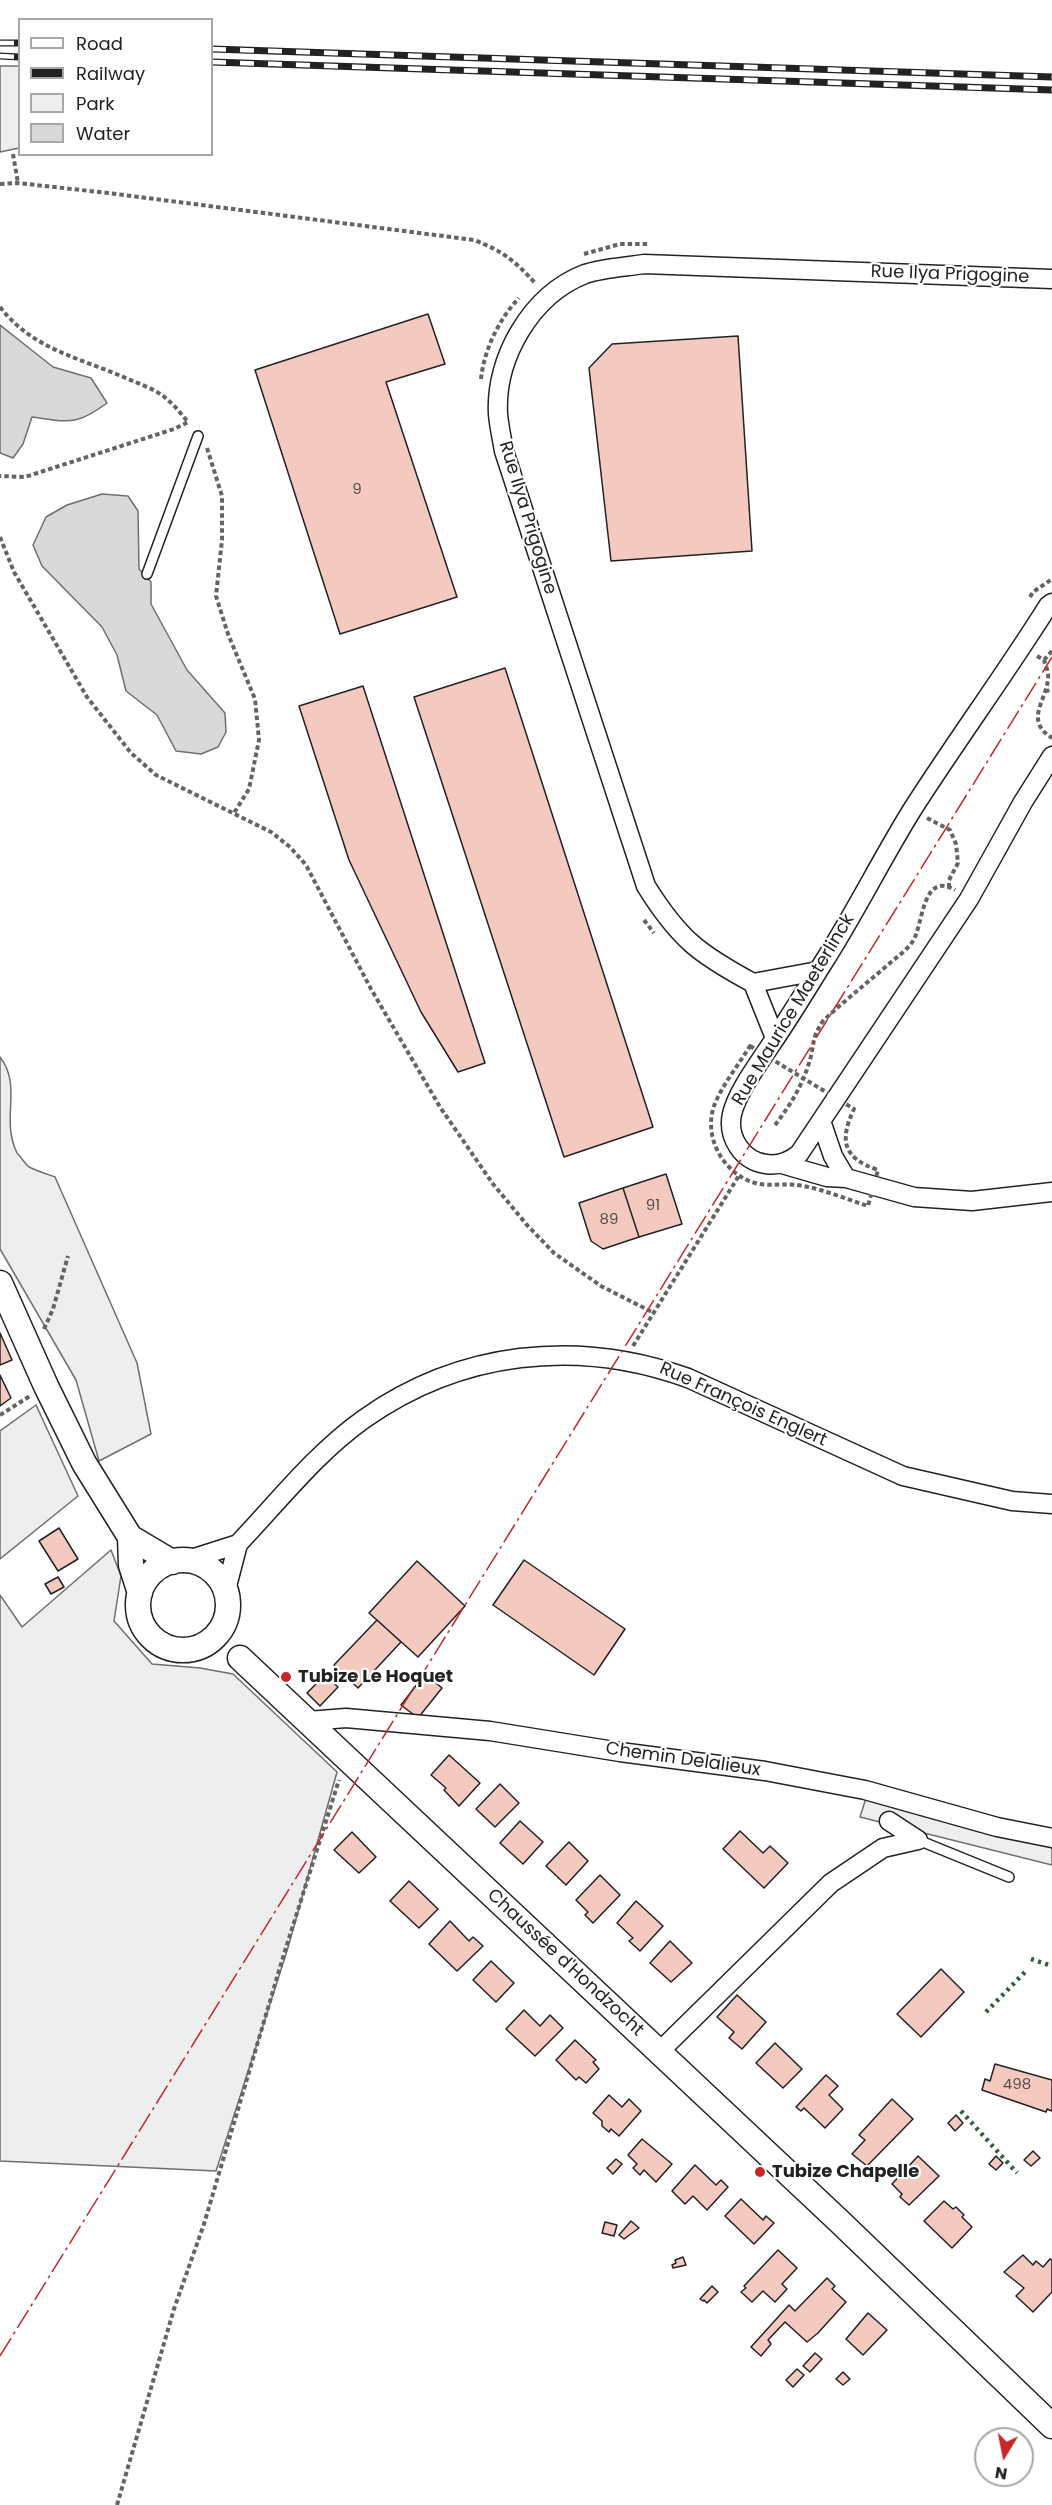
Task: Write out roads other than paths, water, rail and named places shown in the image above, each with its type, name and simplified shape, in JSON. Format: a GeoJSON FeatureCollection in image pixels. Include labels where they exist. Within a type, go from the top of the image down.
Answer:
{"type":"FeatureCollection","features":[{"type":"Feature","properties":{"kind":"main road"},"geometry":{"type":"LineString","coordinates":[[0,1283],[32,1356],[84,1463],[130,1537],[131,1565],[140,1593]]}},
{"type":"Feature","properties":{"kind":"main road"},"geometry":{"type":"LineString","coordinates":[[130,1537],[180,1561],[210,1568],[222,1580],[237,1635],[240,1658],[171,1649],[158,1643],[148,1634],[141,1621],[138,1607],[140,1593],[146,1580],[155,1569],[180,1561]]}},
{"type":"Feature","properties":{"kind":"main road"},"geometry":{"type":"LineString","coordinates":[[192,1650],[202,1647],[215,1638],[225,1625],[227,1602]]}},
{"type":"Feature","properties":{"kind":"main road","name":"Chaussée d'Hondzocht"},"geometry":{"type":"LineString","coordinates":[[240,1658],[1052,2426]]}},
{"type":"Feature","properties":{"kind":"street","name":"Rue Ilya Prigogine"},"geometry":{"type":"LineString","coordinates":[[753,983],[690,945],[665,916],[646,886],[504,450],[498,415],[506,357],[524,324],[548,297],[586,274],[644,264],[1052,279]]}},
{"type":"Feature","properties":{"kind":"street","name":"Rue Maurice Maeterlinck"},"geometry":{"type":"LineString","coordinates":[[782,1164],[762,1164],[743,1153],[734,1142],[732,1112],[748,1082],[846,926],[876,870],[912,811],[970,721],[997,687],[1052,603]]}},
{"type":"Feature","properties":{"kind":"street"},"geometry":{"type":"LineString","coordinates":[[782,1164],[799,1154],[969,898],[1023,802],[1052,756]]}},
{"type":"Feature","properties":{"kind":"street"},"geometry":{"type":"LineString","coordinates":[[775,1038],[753,983],[818,971]]}},
{"type":"Feature","properties":{"kind":"street"},"geometry":{"type":"LineString","coordinates":[[821,1121],[833,1156],[846,1178]]}},
{"type":"Feature","properties":{"kind":"street"},"geometry":{"type":"LineString","coordinates":[[782,1164],[827,1177],[846,1178],[914,1197],[972,1201],[1052,1192]]}},
{"type":"Feature","properties":{"kind":"street","name":"Rue François Englert"},"geometry":{"type":"LineString","coordinates":[[238,1544],[336,1442],[363,1420],[402,1395],[458,1371],[492,1362],[566,1354],[652,1365],[688,1378],[903,1476],[1012,1501],[1052,1504]]}},
{"type":"Feature","properties":{"kind":"street"},"geometry":{"type":"LineString","coordinates":[[180,1561],[238,1544],[227,1602]]}},
{"type":"Feature","properties":{"kind":"street","name":"Chemin Delalieux"},"geometry":{"type":"LineString","coordinates":[[308,1720],[346,1718],[490,1731],[620,1752],[765,1771],[865,1790],[997,1827],[1052,1838]]}},
{"type":"Feature","properties":{"kind":"street"},"geometry":{"type":"LineString","coordinates":[[890,1821],[918,1840]]}},
{"type":"Feature","properties":{"kind":"street"},"geometry":{"type":"LineString","coordinates":[[659,2052],[831,1883],[883,1848],[918,1840]]}},
{"type":"Feature","properties":{"kind":"lane"},"geometry":{"type":"LineString","coordinates":[[147,574],[198,435]]}},
{"type":"Feature","properties":{"kind":"lane"},"geometry":{"type":"LineString","coordinates":[[918,1840],[1009,1877]]}},
{"type":"Feature","properties":{"kind":"water"},"geometry":{"type":"Polygon","coordinates":[[[0,325],[53,367],[91,378],[107,403],[87,416],[72,421],[32,417],[23,444],[13,458],[0,453],[0,325]]]}},
{"type":"Feature","properties":{"kind":"water"},"geometry":{"type":"Polygon","coordinates":[[[102,494],[128,496],[138,511],[139,569],[151,582],[151,604],[187,670],[225,713],[226,732],[218,747],[201,754],[176,751],[157,715],[126,691],[117,655],[102,627],[42,566],[33,545],[46,517],[67,505],[102,494]]]}},
{"type":"Feature","properties":{"kind":"railway"},"geometry":{"type":"LineString","coordinates":[[0,43],[18,43]]}},
{"type":"Feature","properties":{"kind":"railway"},"geometry":{"type":"LineString","coordinates":[[213,49],[1052,77]]}},
{"type":"Feature","properties":{"kind":"railway"},"geometry":{"type":"LineString","coordinates":[[0,56],[18,57]]}},
{"type":"Feature","properties":{"kind":"railway"},"geometry":{"type":"LineString","coordinates":[[213,62],[1052,90]]}},
{"type":"Feature","properties":{"kind":"place","name":"Tubize Le Hoquet"},"geometry":{"type":"Point","coordinates":[286,1677]}},
{"type":"Feature","properties":{"kind":"place","name":"Tubize Chapelle"},"geometry":{"type":"Point","coordinates":[760,2172]}}]}
